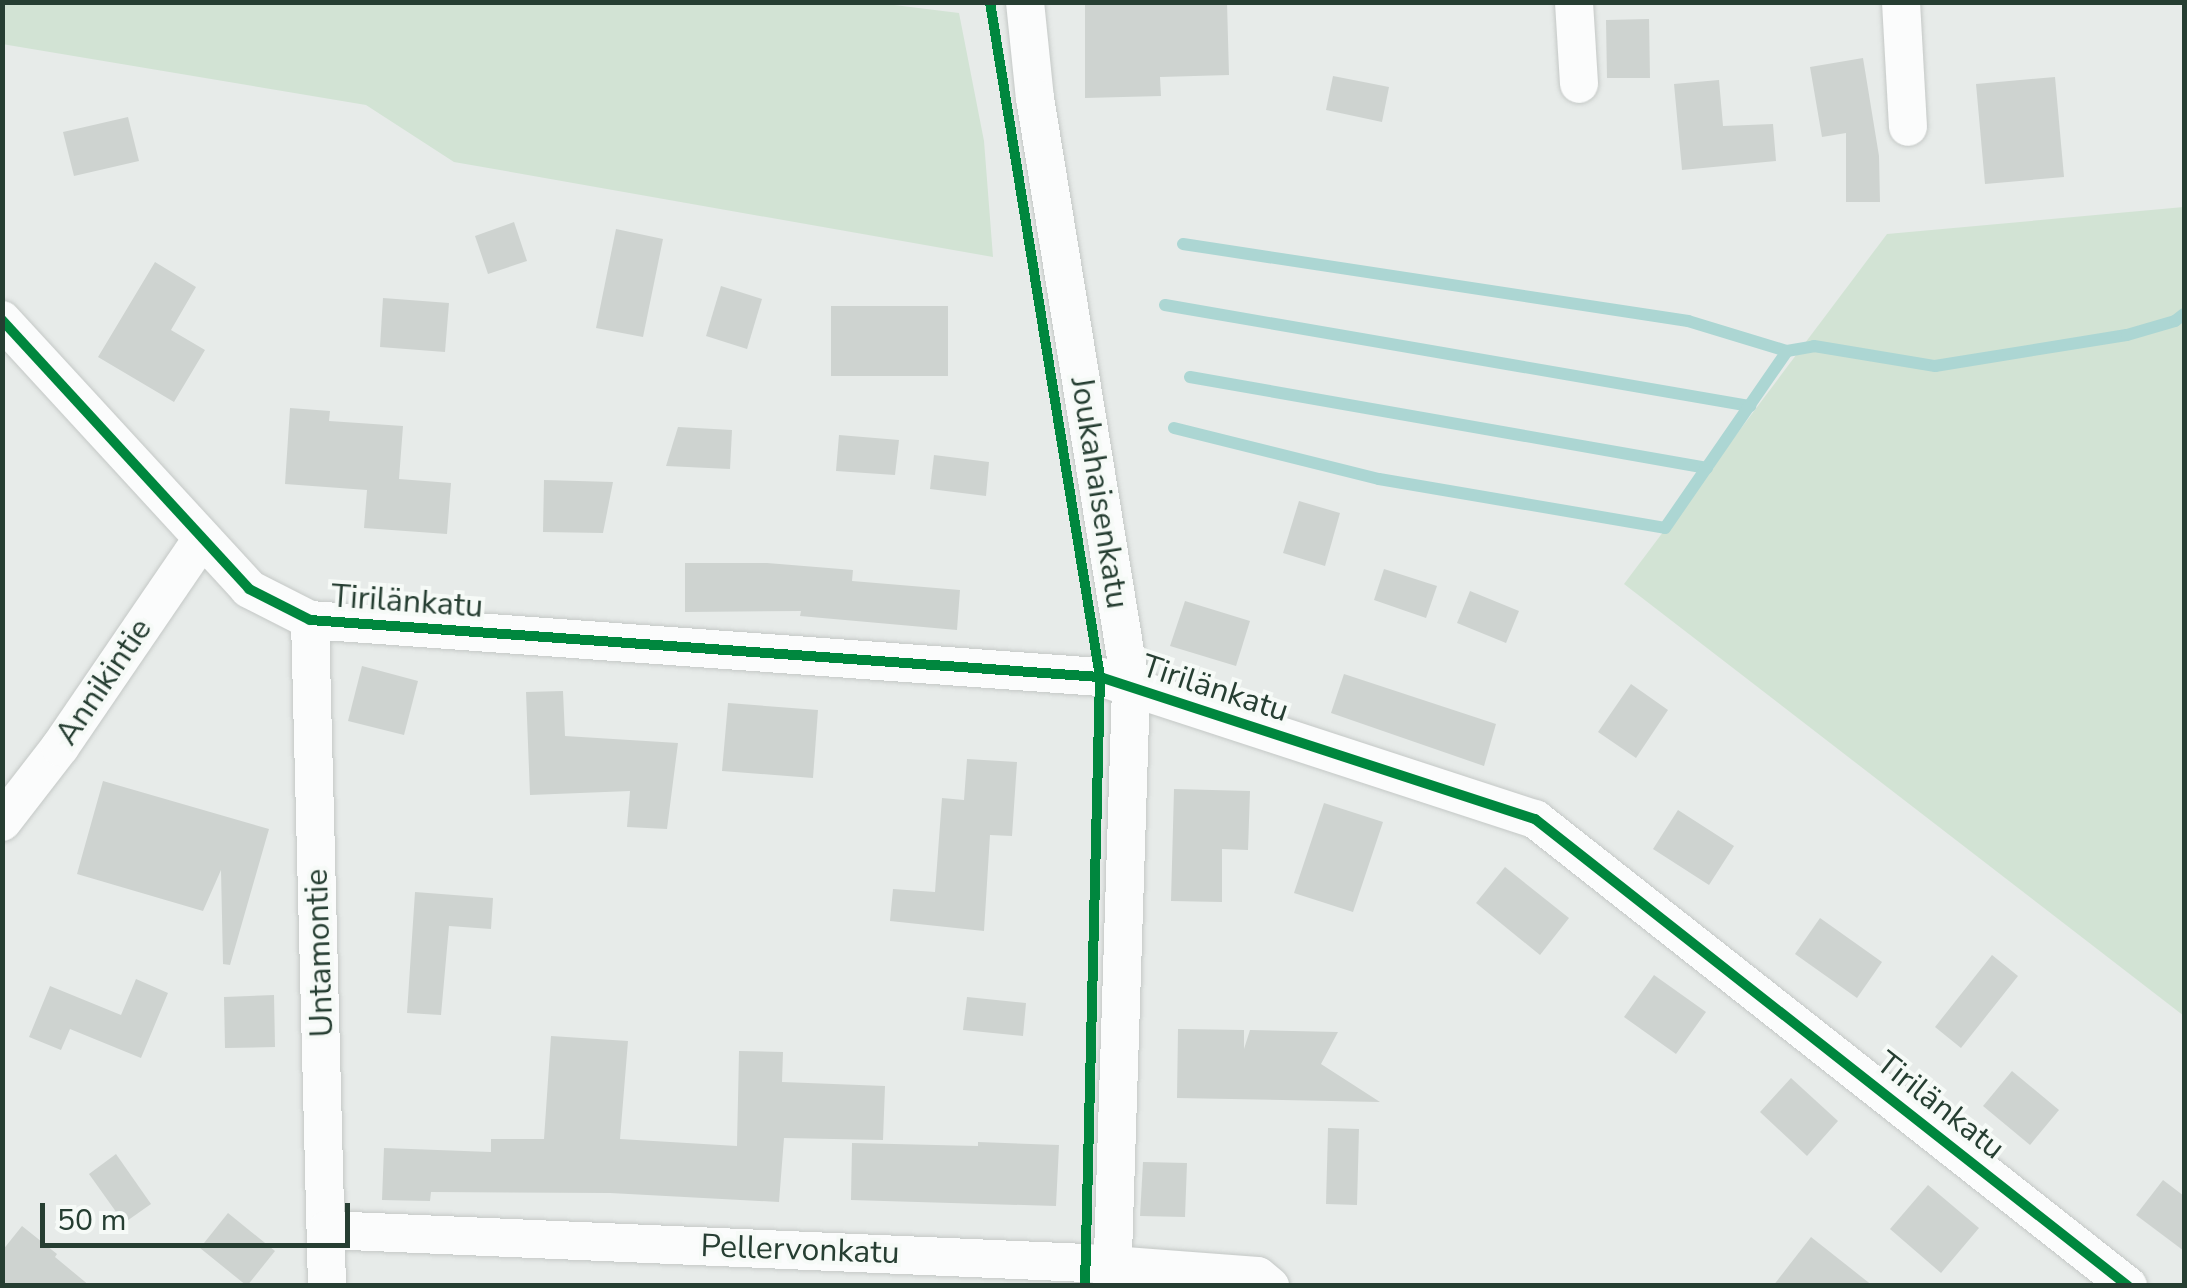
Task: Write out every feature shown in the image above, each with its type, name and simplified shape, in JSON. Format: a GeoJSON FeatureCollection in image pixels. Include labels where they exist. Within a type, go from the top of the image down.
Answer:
{"type":"FeatureCollection","features":[{"type":"Feature","properties":{"kind":"street","name":"Joukahaisenkatu"},"geometry":{"type":"LineString","coordinates":[[1025,2],[1034,98],[1131,688],[1112,1275]]}},
{"type":"Feature","properties":{"kind":"street"},"geometry":{"type":"LineString","coordinates":[[1574,2],[1580,84]]}},
{"type":"Feature","properties":{"kind":"street"},"geometry":{"type":"LineString","coordinates":[[1901,2],[1908,127]]}},
{"type":"Feature","properties":{"kind":"street","name":"Tirilänkatu"},"geometry":{"type":"LineString","coordinates":[[2,320],[249,589],[310,620],[1100,676],[1535,818],[2128,1286]]}},
{"type":"Feature","properties":{"kind":"street","name":"Annikintie"},"geometry":{"type":"LineString","coordinates":[[2,822],[60,747],[202,539]]}},
{"type":"Feature","properties":{"kind":"street","name":"Untamontie"},"geometry":{"type":"LineString","coordinates":[[310,620],[327,1286]]}},
{"type":"Feature","properties":{"kind":"street","name":"Pellervonkatu"},"geometry":{"type":"LineString","coordinates":[[328,1230],[1112,1275],[1258,1276],[1270,1286]]}},
{"type":"Feature","properties":{"kind":"green space"},"geometry":{"type":"Polygon","coordinates":[[[3,2],[870,2],[959,13],[984,141],[993,257],[454,162],[366,105],[2,44],[3,2]]]}},
{"type":"Feature","properties":{"kind":"green space"},"geometry":{"type":"Polygon","coordinates":[[[2184,207],[2184,1016],[1624,584],[1887,234],[2184,207]]]}},
{"type":"Feature","properties":{"kind":"building"},"geometry":{"type":"Polygon","coordinates":[[[1085,2],[1227,2],[1229,75],[1160,77],[1161,96],[1085,98],[1085,2]]]}},
{"type":"Feature","properties":{"kind":"building"},"geometry":{"type":"Polygon","coordinates":[[[1649,19],[1650,78],[1607,78],[1606,20],[1649,19]]]}},
{"type":"Feature","properties":{"kind":"building"},"geometry":{"type":"Polygon","coordinates":[[[1863,58],[1879,156],[1880,202],[1846,202],[1846,133],[1822,137],[1810,67],[1863,58]]]}},
{"type":"Feature","properties":{"kind":"building"},"geometry":{"type":"Polygon","coordinates":[[[1333,76],[1389,87],[1382,122],[1326,110],[1333,76]]]}},
{"type":"Feature","properties":{"kind":"building"},"geometry":{"type":"Polygon","coordinates":[[[2055,77],[2064,177],[1985,184],[1976,84],[2055,77]]]}},
{"type":"Feature","properties":{"kind":"building"},"geometry":{"type":"Polygon","coordinates":[[[1719,80],[1723,126],[1773,124],[1776,161],[1682,170],[1674,84],[1719,80]]]}},
{"type":"Feature","properties":{"kind":"building"},"geometry":{"type":"Polygon","coordinates":[[[128,117],[139,161],[74,176],[63,132],[128,117]]]}},
{"type":"Feature","properties":{"kind":"building"},"geometry":{"type":"Polygon","coordinates":[[[514,222],[527,261],[488,274],[475,236],[514,222]]]}},
{"type":"Feature","properties":{"kind":"building"},"geometry":{"type":"Polygon","coordinates":[[[616,229],[663,239],[643,337],[596,328],[616,229]]]}},
{"type":"Feature","properties":{"kind":"building"},"geometry":{"type":"Polygon","coordinates":[[[155,262],[196,287],[171,330],[205,350],[174,402],[98,357],[155,262]]]}},
{"type":"Feature","properties":{"kind":"building"},"geometry":{"type":"Polygon","coordinates":[[[721,286],[762,299],[747,349],[706,336],[721,286]]]}},
{"type":"Feature","properties":{"kind":"building"},"geometry":{"type":"Polygon","coordinates":[[[383,298],[449,303],[445,352],[380,347],[383,298]]]}},
{"type":"Feature","properties":{"kind":"building"},"geometry":{"type":"Polygon","coordinates":[[[831,306],[948,306],[948,376],[831,376],[831,306]]]}},
{"type":"Feature","properties":{"kind":"building"},"geometry":{"type":"Polygon","coordinates":[[[290,408],[330,411],[329,421],[403,426],[399,479],[451,483],[447,534],[364,528],[367,490],[285,484],[290,408]]]}},
{"type":"Feature","properties":{"kind":"building"},"geometry":{"type":"Polygon","coordinates":[[[678,427],[732,430],[730,469],[666,466],[678,427]]]}},
{"type":"Feature","properties":{"kind":"building"},"geometry":{"type":"Polygon","coordinates":[[[839,435],[899,440],[895,475],[836,471],[839,435]]]}},
{"type":"Feature","properties":{"kind":"building"},"geometry":{"type":"Polygon","coordinates":[[[934,455],[989,462],[986,496],[930,489],[934,455]]]}},
{"type":"Feature","properties":{"kind":"building"},"geometry":{"type":"Polygon","coordinates":[[[544,480],[613,482],[603,533],[543,532],[544,480]]]}},
{"type":"Feature","properties":{"kind":"building"},"geometry":{"type":"Polygon","coordinates":[[[1299,501],[1340,513],[1325,566],[1283,553],[1299,501]]]}},
{"type":"Feature","properties":{"kind":"building"},"geometry":{"type":"Polygon","coordinates":[[[685,563],[767,563],[853,570],[852,581],[960,590],[957,630],[800,616],[801,611],[685,612],[685,563]]]}},
{"type":"Feature","properties":{"kind":"building"},"geometry":{"type":"Polygon","coordinates":[[[1384,569],[1437,586],[1426,618],[1374,600],[1384,569]]]}},
{"type":"Feature","properties":{"kind":"building"},"geometry":{"type":"Polygon","coordinates":[[[1470,591],[1519,611],[1506,643],[1457,623],[1470,591]]]}},
{"type":"Feature","properties":{"kind":"building"},"geometry":{"type":"Polygon","coordinates":[[[1185,601],[1250,621],[1236,666],[1170,646],[1185,601]]]}},
{"type":"Feature","properties":{"kind":"building"},"geometry":{"type":"Polygon","coordinates":[[[362,666],[418,681],[404,735],[348,721],[362,666]]]}},
{"type":"Feature","properties":{"kind":"building"},"geometry":{"type":"Polygon","coordinates":[[[1344,674],[1496,724],[1484,766],[1331,713],[1344,674]]]}},
{"type":"Feature","properties":{"kind":"building"},"geometry":{"type":"Polygon","coordinates":[[[1631,684],[1668,710],[1636,758],[1598,732],[1631,684]]]}},
{"type":"Feature","properties":{"kind":"building"},"geometry":{"type":"Polygon","coordinates":[[[563,691],[565,736],[678,743],[667,829],[627,827],[630,791],[530,795],[526,692],[563,691]]]}},
{"type":"Feature","properties":{"kind":"building"},"geometry":{"type":"Polygon","coordinates":[[[728,703],[818,710],[813,778],[722,771],[728,703]]]}},
{"type":"Feature","properties":{"kind":"building"},"geometry":{"type":"Polygon","coordinates":[[[967,759],[1017,762],[1012,836],[990,835],[984,931],[890,921],[893,889],[935,892],[942,798],[964,800],[967,759]]]}},
{"type":"Feature","properties":{"kind":"building"},"geometry":{"type":"Polygon","coordinates":[[[103,781],[269,829],[230,965],[223,964],[221,870],[203,911],[77,874],[103,781]]]}},
{"type":"Feature","properties":{"kind":"building"},"geometry":{"type":"Polygon","coordinates":[[[1174,789],[1250,791],[1248,850],[1222,849],[1222,902],[1171,901],[1174,789]]]}},
{"type":"Feature","properties":{"kind":"building"},"geometry":{"type":"Polygon","coordinates":[[[1324,803],[1383,822],[1353,912],[1294,893],[1324,803]]]}},
{"type":"Feature","properties":{"kind":"building"},"geometry":{"type":"Polygon","coordinates":[[[1678,810],[1734,846],[1709,885],[1653,849],[1678,810]]]}},
{"type":"Feature","properties":{"kind":"building"},"geometry":{"type":"Polygon","coordinates":[[[1505,867],[1569,918],[1540,955],[1476,903],[1505,867]]]}},
{"type":"Feature","properties":{"kind":"building"},"geometry":{"type":"Polygon","coordinates":[[[415,892],[493,898],[491,929],[449,926],[441,1015],[407,1013],[415,892]]]}},
{"type":"Feature","properties":{"kind":"building"},"geometry":{"type":"Polygon","coordinates":[[[1820,918],[1882,962],[1857,998],[1795,954],[1820,918]]]}},
{"type":"Feature","properties":{"kind":"building"},"geometry":{"type":"Polygon","coordinates":[[[1992,955],[2018,976],[1961,1048],[1935,1027],[1992,955]]]}},
{"type":"Feature","properties":{"kind":"building"},"geometry":{"type":"Polygon","coordinates":[[[1654,975],[1706,1012],[1676,1054],[1624,1017],[1654,975]]]}},
{"type":"Feature","properties":{"kind":"building"},"geometry":{"type":"Polygon","coordinates":[[[136,979],[168,993],[141,1058],[70,1029],[61,1050],[29,1037],[50,986],[121,1015],[136,979]]]}},
{"type":"Feature","properties":{"kind":"building"},"geometry":{"type":"Polygon","coordinates":[[[274,995],[275,1047],[225,1048],[224,997],[274,995]]]}},
{"type":"Feature","properties":{"kind":"building"},"geometry":{"type":"Polygon","coordinates":[[[967,997],[1026,1003],[1023,1036],[963,1030],[967,997]]]}},
{"type":"Feature","properties":{"kind":"building"},"geometry":{"type":"Polygon","coordinates":[[[1178,1029],[1244,1030],[1244,1049],[1250,1030],[1338,1032],[1321,1064],[1380,1102],[1177,1098],[1178,1029]]]}},
{"type":"Feature","properties":{"kind":"building"},"geometry":{"type":"Polygon","coordinates":[[[551,1036],[628,1041],[620,1139],[737,1146],[739,1051],[783,1052],[782,1082],[885,1086],[883,1140],[784,1138],[779,1202],[610,1193],[431,1192],[430,1201],[382,1200],[384,1148],[491,1152],[491,1139],[544,1139],[551,1036]]]}},
{"type":"Feature","properties":{"kind":"building"},"geometry":{"type":"Polygon","coordinates":[[[2012,1071],[2059,1110],[2030,1145],[1983,1106],[2012,1071]]]}},
{"type":"Feature","properties":{"kind":"building"},"geometry":{"type":"Polygon","coordinates":[[[1791,1078],[1838,1121],[1807,1156],[1760,1112],[1791,1078]]]}},
{"type":"Feature","properties":{"kind":"building"},"geometry":{"type":"Polygon","coordinates":[[[1328,1128],[1359,1129],[1357,1205],[1326,1204],[1328,1128]]]}},
{"type":"Feature","properties":{"kind":"building"},"geometry":{"type":"Polygon","coordinates":[[[978,1142],[1059,1145],[1056,1206],[851,1200],[852,1143],[978,1146],[978,1142]]]}},
{"type":"Feature","properties":{"kind":"building"},"geometry":{"type":"Polygon","coordinates":[[[116,1154],[151,1204],[124,1223],[89,1174],[116,1154]]]}},
{"type":"Feature","properties":{"kind":"building"},"geometry":{"type":"Polygon","coordinates":[[[1143,1162],[1187,1163],[1185,1217],[1140,1216],[1143,1162]]]}},
{"type":"Feature","properties":{"kind":"building"},"geometry":{"type":"Polygon","coordinates":[[[2163,1180],[2184,1196],[2184,1251],[2136,1215],[2163,1180]]]}},
{"type":"Feature","properties":{"kind":"building"},"geometry":{"type":"Polygon","coordinates":[[[1928,1185],[1979,1228],[1941,1273],[1890,1229],[1928,1185]]]}},
{"type":"Feature","properties":{"kind":"building"},"geometry":{"type":"Polygon","coordinates":[[[228,1213],[275,1251],[247,1286],[200,1248],[228,1213]]]}},
{"type":"Feature","properties":{"kind":"building"},"geometry":{"type":"Polygon","coordinates":[[[22,1226],[90,1286],[2,1286],[2,1251],[22,1226]]]}},
{"type":"Feature","properties":{"kind":"building"},"geometry":{"type":"Polygon","coordinates":[[[1811,1237],[1873,1286],[1773,1286],[1811,1237]]]}},
{"type":"Feature","properties":{"kind":"waterway"},"geometry":{"type":"LineString","coordinates":[[1183,244],[1688,321],[1787,351],[1814,346],[1935,366],[2127,335],[2175,321],[2184,314]]}},
{"type":"Feature","properties":{"kind":"waterway"},"geometry":{"type":"LineString","coordinates":[[1165,305],[1750,406]]}},
{"type":"Feature","properties":{"kind":"waterway"},"geometry":{"type":"LineString","coordinates":[[1174,428],[1379,479],[1665,528],[1787,351]]}},
{"type":"Feature","properties":{"kind":"waterway"},"geometry":{"type":"LineString","coordinates":[[1190,377],[1707,468]]}},
{"type":"Feature","properties":{"kind":"cycle path"},"geometry":{"type":"LineString","coordinates":[[990,2],[1100,677],[1085,1286]]}},
{"type":"Feature","properties":{"kind":"cycle path"},"geometry":{"type":"LineString","coordinates":[[2,320],[249,589],[310,620],[1100,677],[1535,819],[2128,1286]]}}]}
